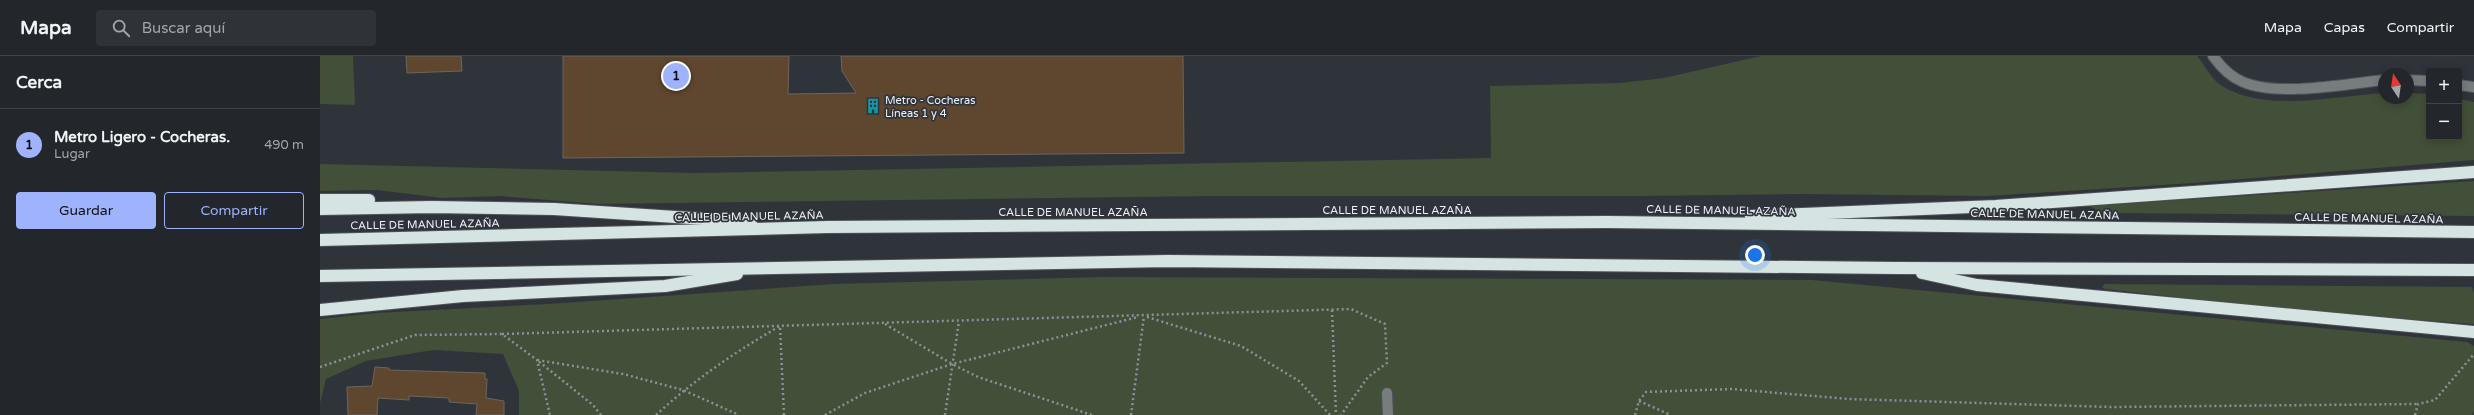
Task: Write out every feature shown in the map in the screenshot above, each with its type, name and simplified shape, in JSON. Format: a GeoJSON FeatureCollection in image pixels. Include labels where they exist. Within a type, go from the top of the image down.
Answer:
{"type":"FeatureCollection","features":[{"type":"Feature","properties":{"kind":"highway"},"geometry":{"type":"LineString","coordinates":[[1607,222],[1996,206],[2474,172]]}},
{"type":"Feature","properties":{"kind":"highway"},"geometry":{"type":"LineString","coordinates":[[320,200],[372,200],[432,207]]}},
{"type":"Feature","properties":{"kind":"highway"},"geometry":{"type":"LineString","coordinates":[[320,209],[432,207],[554,209],[828,227]]}},
{"type":"Feature","properties":{"kind":"highway","name":"CALLE DE MANUEL AZAÑA"},"geometry":{"type":"LineString","coordinates":[[320,240],[828,227],[1607,222],[2474,232]]}},
{"type":"Feature","properties":{"kind":"highway"},"geometry":{"type":"LineString","coordinates":[[320,276],[1168,260],[1895,268],[2474,270]]}},
{"type":"Feature","properties":{"kind":"highway"},"geometry":{"type":"LineString","coordinates":[[320,310],[463,296],[665,286],[777,267]]}},
{"type":"Feature","properties":{"kind":"highway"},"geometry":{"type":"LineString","coordinates":[[1895,268],[1978,285],[2474,332]]}},
{"type":"Feature","properties":{"kind":"lane"},"geometry":{"type":"LineString","coordinates":[[2213,56],[2232,75],[2242,82],[2256,86],[2283,88],[2322,87],[2378,81]]}},
{"type":"Feature","properties":{"kind":"lane"},"geometry":{"type":"LineString","coordinates":[[2414,80],[2426,81]]}},
{"type":"Feature","properties":{"kind":"lane"},"geometry":{"type":"LineString","coordinates":[[2462,85],[2474,87]]}},
{"type":"Feature","properties":{"kind":"lane"},"geometry":{"type":"LineString","coordinates":[[1387,393],[1388,415]]}},
{"type":"Feature","properties":{"kind":"path"},"geometry":{"type":"LineString","coordinates":[[320,367],[415,334],[502,334],[1351,309],[1385,324],[1387,363],[1368,377],[1341,415]]}},
{"type":"Feature","properties":{"kind":"path"},"geometry":{"type":"LineString","coordinates":[[1332,310],[1336,415]]}},
{"type":"Feature","properties":{"kind":"path"},"geometry":{"type":"LineString","coordinates":[[1131,415],[1144,316]]}},
{"type":"Feature","properties":{"kind":"path"},"geometry":{"type":"LineString","coordinates":[[825,415],[865,393],[952,364],[1144,316],[1241,346],[1299,381],[1330,415]]}},
{"type":"Feature","properties":{"kind":"path"},"geometry":{"type":"LineString","coordinates":[[945,415],[959,321]]}},
{"type":"Feature","properties":{"kind":"path"},"geometry":{"type":"LineString","coordinates":[[884,323],[952,364],[978,377],[1092,415]]}},
{"type":"Feature","properties":{"kind":"path"},"geometry":{"type":"LineString","coordinates":[[656,415],[684,390],[738,351],[780,326]]}},
{"type":"Feature","properties":{"kind":"path"},"geometry":{"type":"LineString","coordinates":[[780,326],[784,415]]}},
{"type":"Feature","properties":{"kind":"path"},"geometry":{"type":"LineString","coordinates":[[502,334],[593,405],[601,415]]}},
{"type":"Feature","properties":{"kind":"path"},"geometry":{"type":"LineString","coordinates":[[1635,415],[1639,401],[1646,392],[1731,389],[1857,399],[2111,407],[2418,404],[2435,400],[2474,354]]}},
{"type":"Feature","properties":{"kind":"path"},"geometry":{"type":"LineString","coordinates":[[537,360],[623,374],[684,390],[739,415]]}},
{"type":"Feature","properties":{"kind":"path"},"geometry":{"type":"LineString","coordinates":[[537,360],[550,415]]}},
{"type":"Feature","properties":{"kind":"path"},"geometry":{"type":"LineString","coordinates":[[1639,401],[1671,415]]}},
{"type":"Feature","properties":{"kind":"path"},"geometry":{"type":"LineString","coordinates":[[2415,415],[2418,404]]}},
{"type":"Feature","properties":{"kind":"green space"},"geometry":{"type":"Polygon","coordinates":[[[320,56],[353,56],[355,105],[320,104],[320,56]]]}},
{"type":"Feature","properties":{"kind":"green space"},"geometry":{"type":"Polygon","coordinates":[[[1761,56],[2197,56],[2218,83],[2235,92],[2255,98],[2276,101],[2298,101],[2378,94],[2378,104],[2414,104],[2414,93],[2426,94],[2426,140],[2462,140],[2462,100],[2474,102],[2474,160],[2194,183],[1988,196],[1802,194],[1642,196],[1208,196],[598,204],[500,196],[442,198],[377,190],[320,191],[320,164],[694,173],[1491,158],[1490,86],[1620,83],[1664,78],[1761,56]]]}},
{"type":"Feature","properties":{"kind":"green space"},"geometry":{"type":"Polygon","coordinates":[[[2474,181],[2474,216],[2111,213],[2101,212],[2089,206],[2474,181]]]}},
{"type":"Feature","properties":{"kind":"green space"},"geometry":{"type":"Polygon","coordinates":[[[1105,277],[1812,280],[2467,342],[2474,346],[2474,411],[2472,415],[519,415],[519,391],[503,354],[433,350],[366,361],[326,379],[320,403],[320,319],[376,313],[548,304],[834,284],[1105,277]]]}},
{"type":"Feature","properties":{"kind":"green space"},"geometry":{"type":"Polygon","coordinates":[[[2104,284],[2472,287],[2474,293],[2474,324],[2302,311],[2105,289],[2102,288],[2104,284]]]}},
{"type":"Feature","properties":{"kind":"building"},"geometry":{"type":"Polygon","coordinates":[[[406,56],[461,56],[462,71],[407,73],[406,56]]]}},
{"type":"Feature","properties":{"kind":"building","name":"Metro - Cocheras Líneas 1 y 4"},"geometry":{"type":"Polygon","coordinates":[[[563,56],[789,56],[788,94],[856,93],[842,71],[841,56],[1183,56],[1184,153],[563,158],[563,56]]]}},
{"type":"Feature","properties":{"kind":"building"},"geometry":{"type":"Polygon","coordinates":[[[375,367],[389,368],[389,370],[485,373],[485,379],[487,379],[486,398],[504,401],[504,415],[476,415],[477,404],[449,402],[449,398],[409,396],[409,400],[378,398],[377,415],[348,415],[347,387],[372,386],[375,367]]]}},
{"type":"Feature","properties":{"kind":"place","name":"Metro Ligero - Cocheras."},"geometry":{"type":"Point","coordinates":[676,76]}},
{"type":"Feature","properties":{"kind":"place","name":"Metro - Cocheras Líneas 1 y 4"},"geometry":{"type":"Point","coordinates":[873,106]}}]}
